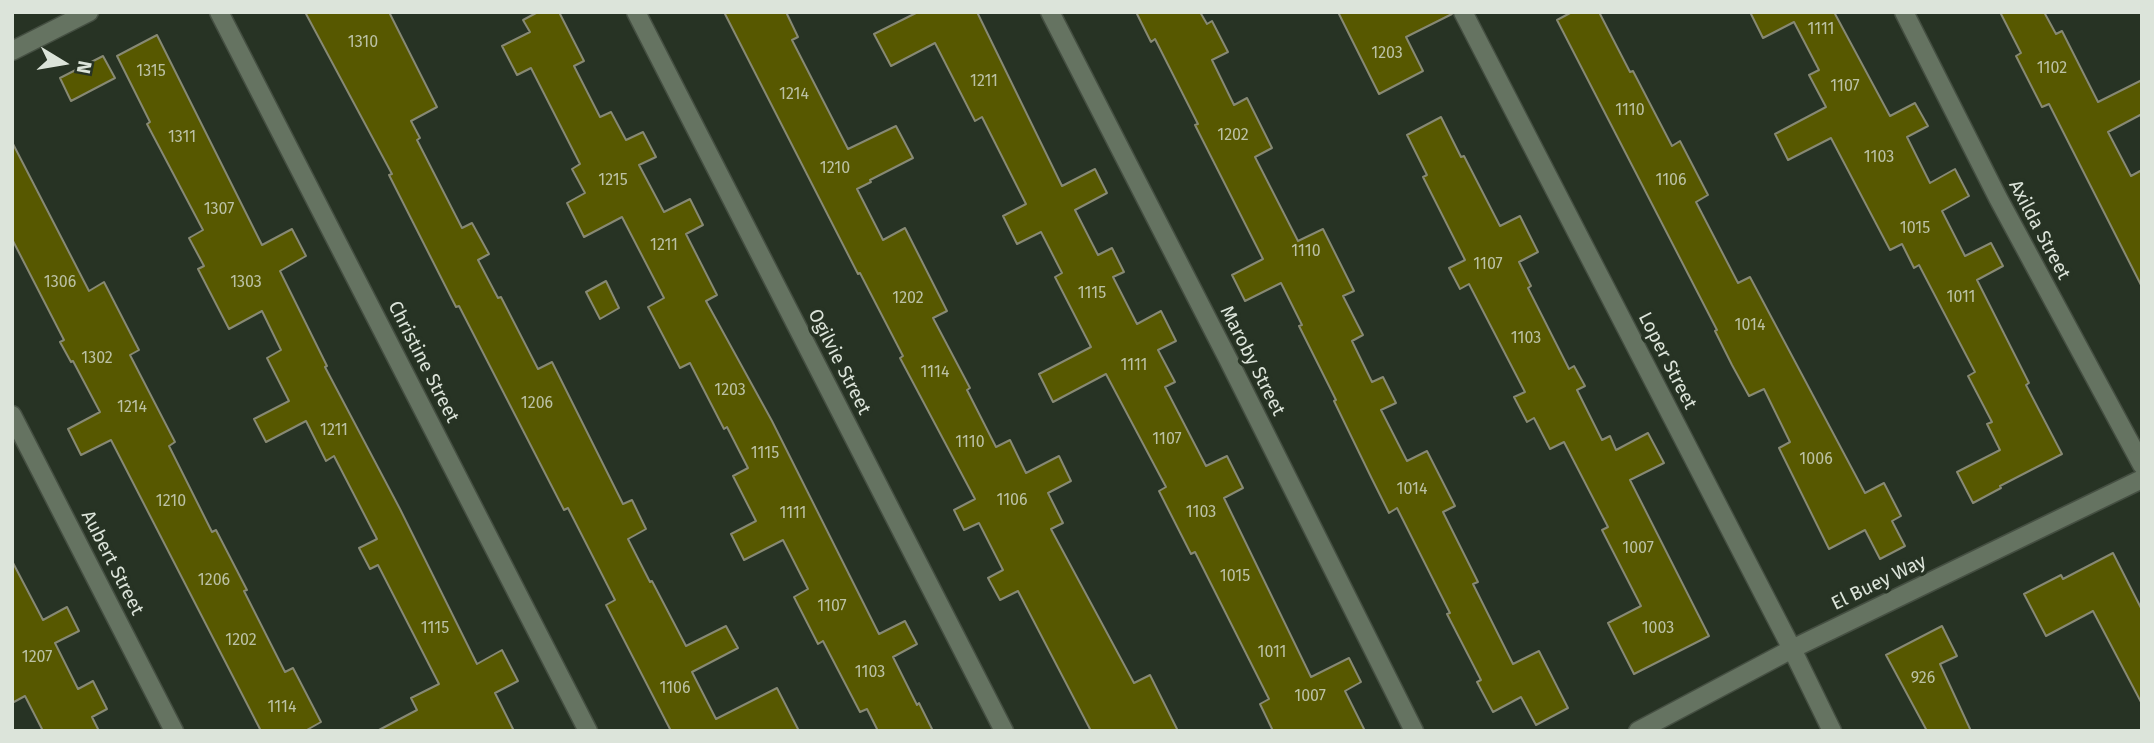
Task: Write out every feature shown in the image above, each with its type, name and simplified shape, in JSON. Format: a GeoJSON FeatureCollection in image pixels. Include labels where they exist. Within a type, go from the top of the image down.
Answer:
{"type":"FeatureCollection","features":[{"type":"Feature","properties":{"kind":"street"},"geometry":{"type":"LineString","coordinates":[[12,51],[89,12]]}},
{"type":"Feature","properties":{"kind":"street","name":"Christine Street"},"geometry":{"type":"LineString","coordinates":[[219,12],[588,731]]}},
{"type":"Feature","properties":{"kind":"street","name":"Ogilvie Street"},"geometry":{"type":"LineString","coordinates":[[636,12],[1004,731]]}},
{"type":"Feature","properties":{"kind":"street","name":"Maroby Street"},"geometry":{"type":"LineString","coordinates":[[1050,12],[1414,731]]}},
{"type":"Feature","properties":{"kind":"street","name":"Loper Street"},"geometry":{"type":"LineString","coordinates":[[1463,12],[1832,731]]}},
{"type":"Feature","properties":{"kind":"street","name":"Axilda Street"},"geometry":{"type":"LineString","coordinates":[[1904,12],[1998,198],[2142,466]]}},
{"type":"Feature","properties":{"kind":"street","name":"Aubert Street"},"geometry":{"type":"LineString","coordinates":[[12,415],[174,731]]}},
{"type":"Feature","properties":{"kind":"street","name":"El Buey Way"},"geometry":{"type":"LineString","coordinates":[[1638,731],[1792,649],[2142,479]]}},
{"type":"Feature","properties":{"kind":"building"},"geometry":{"type":"Polygon","coordinates":[[[305,12],[389,12],[437,107],[411,121],[420,138],[417,140],[462,228],[472,223],[489,254],[478,260],[498,298],[501,297],[538,369],[552,362],[623,504],[632,500],[646,529],[628,539],[650,582],[652,581],[686,646],[726,626],[738,648],[692,672],[716,719],[777,688],[799,731],[671,731],[606,605],[615,600],[568,508],[564,510],[459,306],[456,307],[389,175],[392,174],[305,12]]]}},
{"type":"Feature","properties":{"kind":"building"},"geometry":{"type":"Polygon","coordinates":[[[538,12],[559,12],[584,61],[574,66],[600,117],[611,112],[626,140],[643,132],[656,157],[639,165],[664,212],[690,199],[703,225],[686,234],[717,295],[706,301],[772,421],[879,634],[905,621],[917,644],[893,657],[933,731],[878,731],[867,709],[860,712],[823,641],[818,644],[794,597],[808,589],[783,540],[744,560],[731,534],[756,521],[733,476],[748,468],[727,427],[724,429],[690,363],[680,368],[648,307],[664,298],[622,217],[584,237],[567,203],[585,193],[572,169],[580,164],[531,68],[517,75],[502,46],[530,32],[523,20],[538,12]]]}},
{"type":"Feature","properties":{"kind":"building"},"geometry":{"type":"Polygon","coordinates":[[[724,12],[786,12],[798,37],[792,40],[848,149],[896,126],[913,158],[857,189],[883,240],[905,228],[947,311],[933,318],[970,388],[967,390],[996,447],[1010,440],[1026,473],[1059,456],[1071,481],[1048,493],[1063,523],[1051,529],[1134,683],[1150,675],[1178,731],[1091,731],[1018,591],[1000,600],[988,578],[1003,570],[979,523],[964,530],[954,510],[975,499],[724,12]]]}},
{"type":"Feature","properties":{"kind":"building"},"geometry":{"type":"Polygon","coordinates":[[[918,12],[977,12],[1062,186],[1095,169],[1107,193],[1075,210],[1098,255],[1112,248],[1124,272],[1113,277],[1137,324],[1161,311],[1176,341],[1158,350],[1175,382],[1165,387],[1206,466],[1227,456],[1243,488],[1224,498],[1311,677],[1349,658],[1361,682],[1345,691],[1365,731],[1273,731],[1260,704],[1269,699],[1195,552],[1191,554],[1159,491],[1166,487],[1106,374],[1053,402],[1039,374],[1091,347],[1055,277],[1062,273],[1041,232],[1017,244],[1003,216],[1026,204],[982,117],[975,121],[935,43],[891,66],[874,34],[918,12]]]}},
{"type":"Feature","properties":{"kind":"building"},"geometry":{"type":"Polygon","coordinates":[[[1136,12],[1200,12],[1207,24],[1212,21],[1228,52],[1212,60],[1234,105],[1247,98],[1272,148],[1255,157],[1298,241],[1323,229],[1354,291],[1343,296],[1363,335],[1352,341],[1372,382],[1383,377],[1396,403],[1381,410],[1407,461],[1427,451],[1455,506],[1443,512],[1478,582],[1473,584],[1513,664],[1539,651],[1568,708],[1536,725],[1521,697],[1493,712],[1477,682],[1481,680],[1447,614],[1450,613],[1397,508],[1389,513],[1334,401],[1336,400],[1281,283],[1245,301],[1232,275],[1263,259],[1155,39],[1151,42],[1136,12]]]}},
{"type":"Feature","properties":{"kind":"building"},"geometry":{"type":"Polygon","coordinates":[[[1338,12],[1452,14],[1406,37],[1423,71],[1379,94],[1338,12]]]}},
{"type":"Feature","properties":{"kind":"building"},"geometry":{"type":"Polygon","coordinates":[[[1572,12],[1599,12],[1672,146],[1680,141],[1708,195],[1696,202],[1738,283],[1750,277],[1865,493],[1884,483],[1901,516],[1892,521],[1905,546],[1880,559],[1865,530],[1829,549],[1779,448],[1790,442],[1764,389],[1749,396],[1557,20],[1572,12]]]}},
{"type":"Feature","properties":{"kind":"building"},"geometry":{"type":"Polygon","coordinates":[[[1750,12],[1834,12],[1890,116],[1915,103],[1928,126],[1907,137],[1930,183],[1955,169],[1969,196],[1942,211],[1965,256],[1991,243],[2003,266],[1977,280],[2062,454],[1973,503],[1957,472],[2000,450],[1987,424],[1992,422],[1968,376],[1975,372],[1919,265],[1914,268],[1902,244],[1890,250],[1831,138],[1788,160],[1775,134],[1826,107],[1809,75],[1819,70],[1794,22],[1763,38],[1750,12]]]}},
{"type":"Feature","properties":{"kind":"building"},"geometry":{"type":"Polygon","coordinates":[[[2000,12],[2044,12],[2056,34],[2062,31],[2098,102],[2142,80],[2142,114],[2108,132],[2131,176],[2142,170],[2142,287],[2049,104],[2042,107],[2016,56],[2021,53],[2000,12]]]}},
{"type":"Feature","properties":{"kind":"building"},"geometry":{"type":"Polygon","coordinates":[[[157,35],[262,245],[292,229],[306,256],[280,271],[327,366],[325,367],[477,664],[502,650],[518,681],[495,693],[514,731],[377,731],[417,710],[411,698],[439,684],[378,565],[370,569],[359,548],[377,539],[334,456],[326,461],[306,421],[266,442],[254,419],[289,401],[267,358],[281,350],[262,311],[229,329],[198,269],[204,266],[189,238],[203,230],[147,124],[150,122],[117,56],[157,35]]]}},
{"type":"Feature","properties":{"kind":"building"},"geometry":{"type":"Polygon","coordinates":[[[103,56],[115,78],[71,101],[60,78],[103,56]]]}},
{"type":"Feature","properties":{"kind":"building"},"geometry":{"type":"Polygon","coordinates":[[[1441,117],[1500,226],[1520,216],[1538,252],[1519,262],[1531,286],[1528,288],[1569,369],[1574,366],[1585,386],[1577,390],[1602,440],[1610,436],[1616,450],[1648,433],[1664,463],[1630,480],[1709,636],[1634,674],[1608,623],[1641,606],[1602,530],[1608,527],[1564,442],[1550,449],[1534,418],[1527,422],[1514,397],[1525,392],[1469,284],[1460,289],[1449,268],[1465,260],[1423,177],[1427,175],[1407,135],[1441,117]]]}},
{"type":"Feature","properties":{"kind":"building"},"geometry":{"type":"Polygon","coordinates":[[[12,142],[89,291],[104,282],[139,350],[130,355],[175,442],[169,446],[212,532],[216,530],[247,590],[244,591],[285,672],[293,668],[321,722],[305,731],[261,731],[111,440],[81,455],[68,429],[100,412],[60,342],[64,340],[12,239],[12,142]]]}},
{"type":"Feature","properties":{"kind":"building"},"geometry":{"type":"Polygon","coordinates":[[[606,281],[619,308],[600,319],[586,292],[606,281]]]}},
{"type":"Feature","properties":{"kind":"building"},"geometry":{"type":"Polygon","coordinates":[[[2113,553],[2142,610],[2142,704],[2093,611],[2046,636],[2024,594],[2061,575],[2063,579],[2113,553]]]}},
{"type":"Feature","properties":{"kind":"building"},"geometry":{"type":"Polygon","coordinates":[[[12,561],[43,620],[67,607],[79,631],[55,643],[78,689],[93,681],[107,709],[92,717],[99,731],[43,731],[25,696],[12,703],[12,561]]]}},
{"type":"Feature","properties":{"kind":"building"},"geometry":{"type":"Polygon","coordinates":[[[1942,626],[1957,656],[1940,664],[1971,731],[1927,731],[1886,655],[1942,626]]]}}]}
